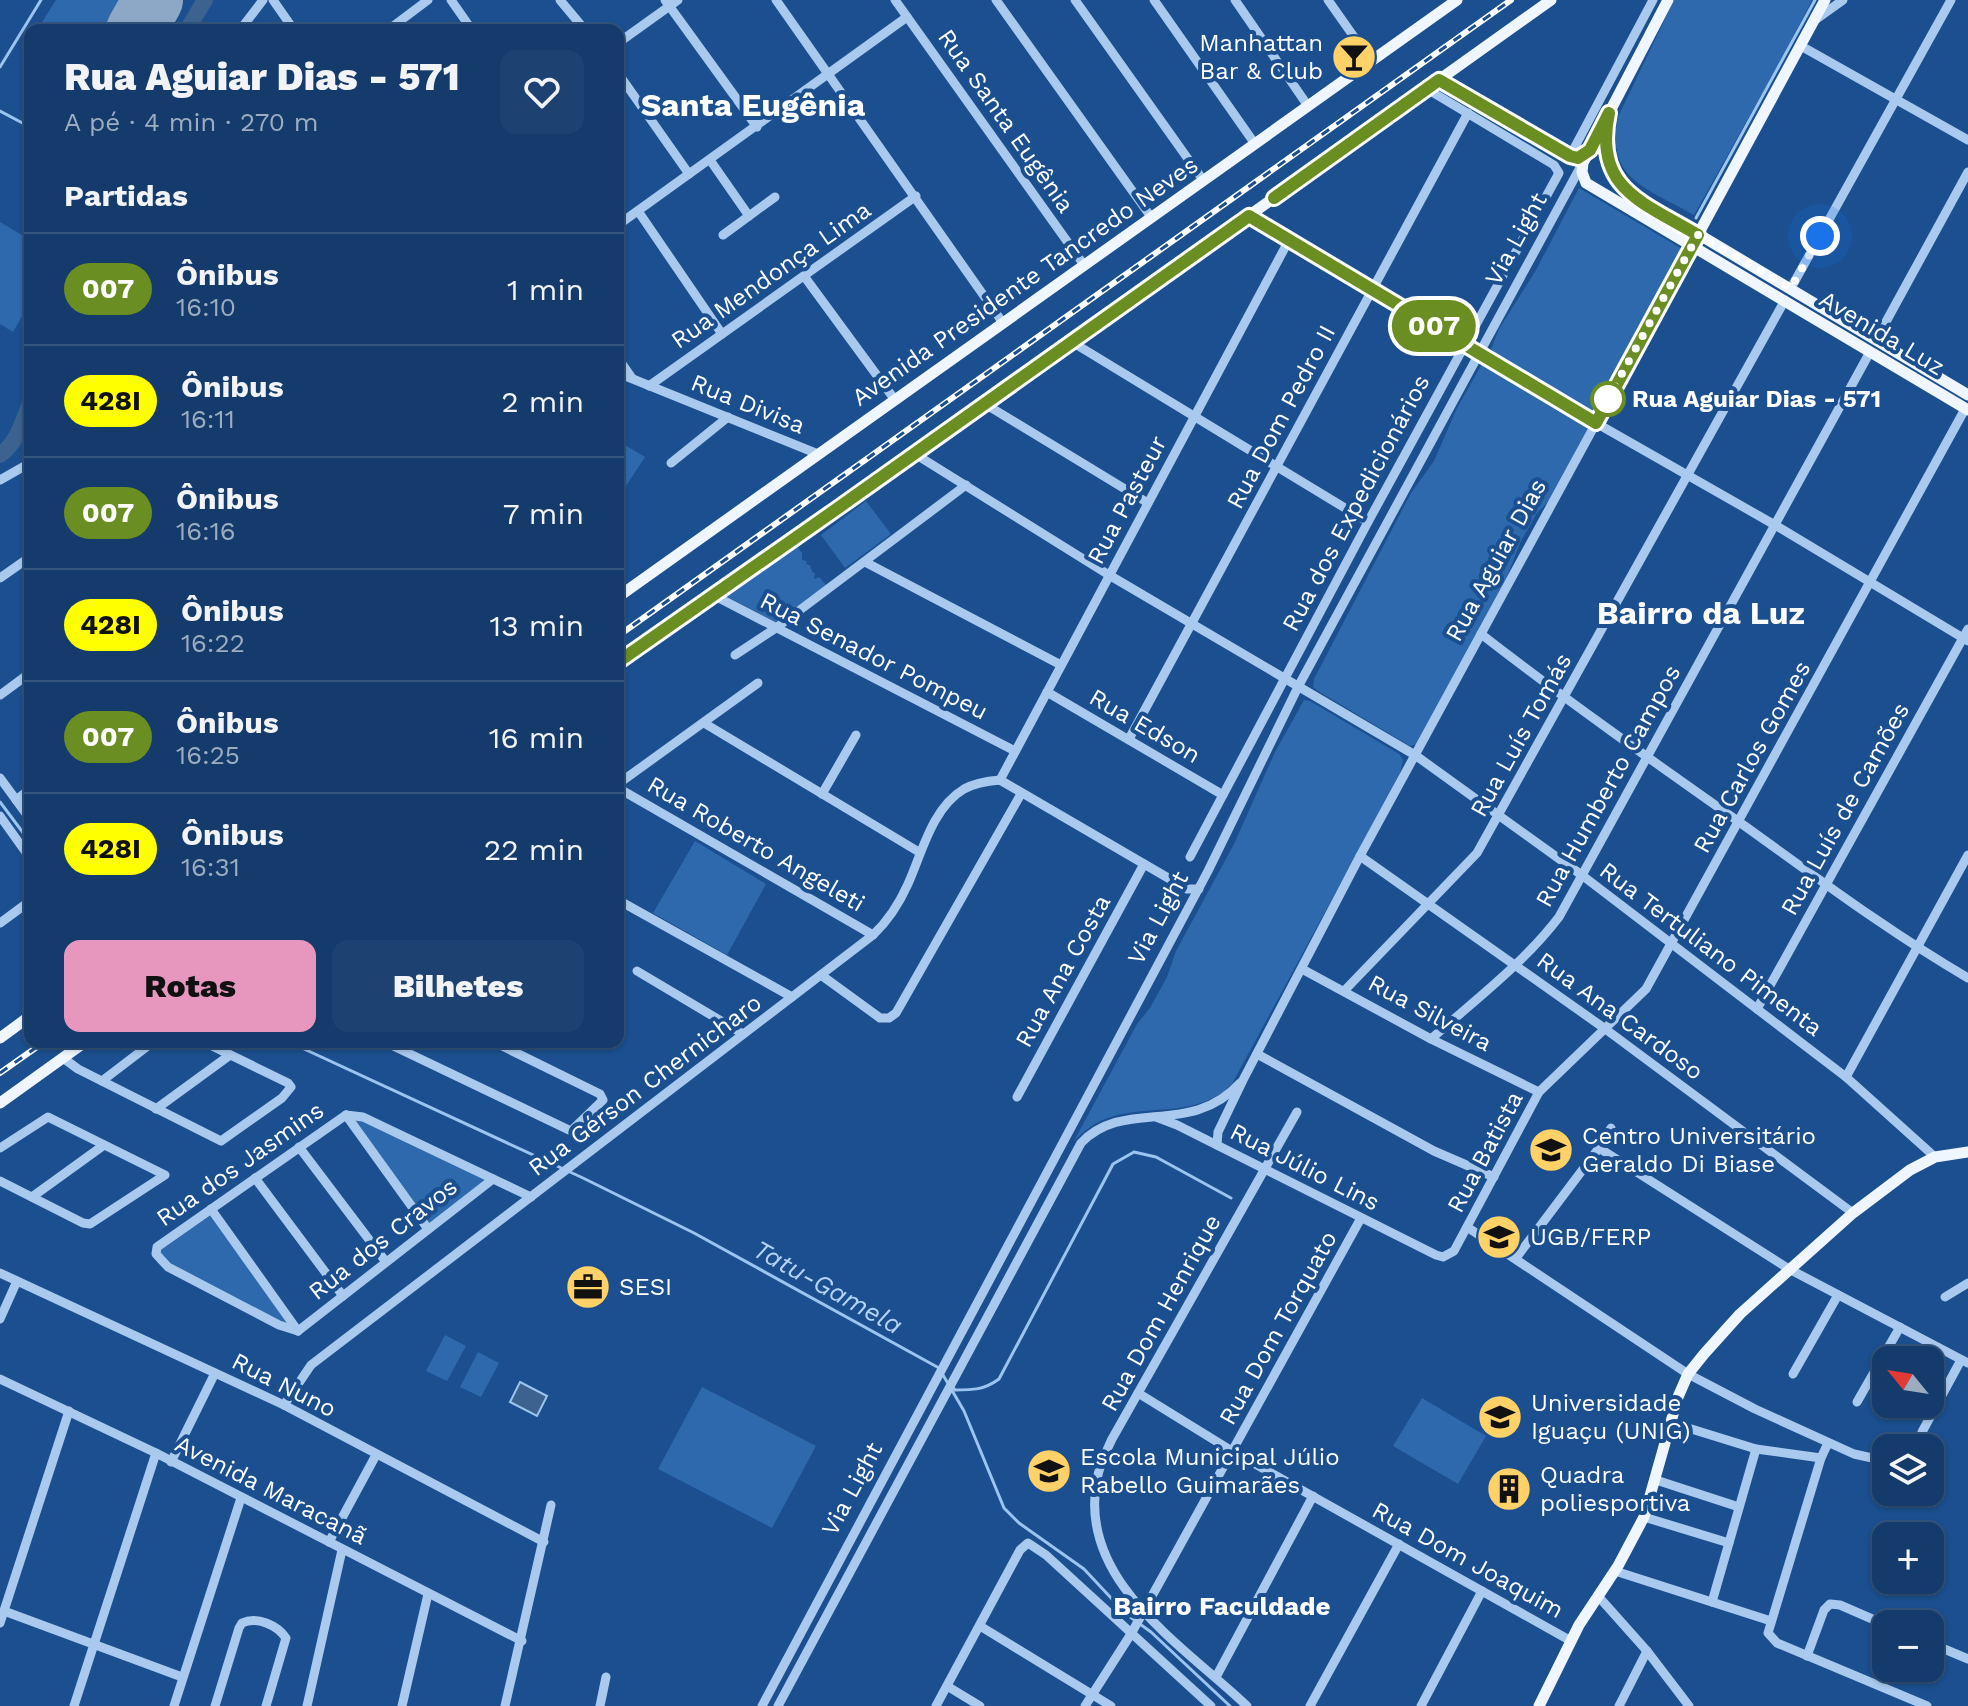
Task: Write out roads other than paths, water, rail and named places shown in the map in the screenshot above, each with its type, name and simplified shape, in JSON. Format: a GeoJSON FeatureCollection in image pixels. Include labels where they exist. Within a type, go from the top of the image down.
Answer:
{"type":"FeatureCollection","features":[{"type":"Feature","properties":{"kind":"main road","name":"Avenida Presidente Tancredo Neves"},"geometry":{"type":"LineString","coordinates":[[624,593],[1371,61],[1440,5],[1457,0]]}},
{"type":"Feature","properties":{"kind":"main road"},"geometry":{"type":"LineString","coordinates":[[624,658],[1551,0]]}},
{"type":"Feature","properties":{"kind":"main road"},"geometry":{"type":"LineString","coordinates":[[1590,150],[1668,0]]}},
{"type":"Feature","properties":{"kind":"main road","name":"Rua Aguiar Dias"},"geometry":{"type":"LineString","coordinates":[[1596,423],[1825,0]]}},
{"type":"Feature","properties":{"kind":"main road","name":"Avenida Luz"},"geometry":{"type":"LineString","coordinates":[[1609,113],[1606,152],[1610,168],[1617,182],[1631,194],[1968,395]]}},
{"type":"Feature","properties":{"kind":"main road","name":"Via Light"},"geometry":{"type":"LineString","coordinates":[[1583,163],[1590,150]]}},
{"type":"Feature","properties":{"kind":"main road","name":"Avenida Luz"},"geometry":{"type":"LineString","coordinates":[[1583,163],[1583,178],[1589,187],[1967,410]]}},
{"type":"Feature","properties":{"kind":"main road"},"geometry":{"type":"LineString","coordinates":[[1249,216],[1596,423]]}},
{"type":"Feature","properties":{"kind":"main road"},"geometry":{"type":"LineString","coordinates":[[0,1038],[24,1020]]}},
{"type":"Feature","properties":{"kind":"main road"},"geometry":{"type":"LineString","coordinates":[[0,1103],[77,1048]]}},
{"type":"Feature","properties":{"kind":"main road"},"geometry":{"type":"LineString","coordinates":[[1539,1706],[1571,1641],[1615,1571],[1644,1517],[1678,1397],[1688,1374],[1723,1331],[1853,1213],[1910,1170],[1935,1157],[1968,1152]]}},
{"type":"Feature","properties":{"kind":"street"},"geometry":{"type":"LineString","coordinates":[[245,24],[263,0]]}},
{"type":"Feature","properties":{"kind":"street"},"geometry":{"type":"LineString","coordinates":[[273,0],[290,24]]}},
{"type":"Feature","properties":{"kind":"street"},"geometry":{"type":"LineString","coordinates":[[451,0],[468,24]]}},
{"type":"Feature","properties":{"kind":"street"},"geometry":{"type":"LineString","coordinates":[[560,0],[580,24]]}},
{"type":"Feature","properties":{"kind":"street"},"geometry":{"type":"LineString","coordinates":[[776,0],[1003,323]]}},
{"type":"Feature","properties":{"kind":"street","name":"Rua Santa Eugênia"},"geometry":{"type":"LineString","coordinates":[[895,0],[1084,265]]}},
{"type":"Feature","properties":{"kind":"street"},"geometry":{"type":"LineString","coordinates":[[996,0],[1151,217]]}},
{"type":"Feature","properties":{"kind":"street"},"geometry":{"type":"LineString","coordinates":[[1075,0],[1203,180]]}},
{"type":"Feature","properties":{"kind":"street"},"geometry":{"type":"LineString","coordinates":[[1154,0],[1255,144]]}},
{"type":"Feature","properties":{"kind":"street"},"geometry":{"type":"LineString","coordinates":[[1235,0],[1308,106]]}},
{"type":"Feature","properties":{"kind":"street"},"geometry":{"type":"LineString","coordinates":[[1328,0],[1371,61]]}},
{"type":"Feature","properties":{"kind":"street"},"geometry":{"type":"LineString","coordinates":[[1570,156],[1653,0]]}},
{"type":"Feature","properties":{"kind":"street"},"geometry":{"type":"LineString","coordinates":[[1815,20],[1843,0]]}},
{"type":"Feature","properties":{"kind":"street"},"geometry":{"type":"LineString","coordinates":[[1791,288],[1951,0]]}},
{"type":"Feature","properties":{"kind":"street"},"geometry":{"type":"LineString","coordinates":[[395,24],[423,1]]}},
{"type":"Feature","properties":{"kind":"street"},"geometry":{"type":"LineString","coordinates":[[624,38],[671,2],[757,127]]}},
{"type":"Feature","properties":{"kind":"street"},"geometry":{"type":"LineString","coordinates":[[624,221],[907,17]]}},
{"type":"Feature","properties":{"kind":"street"},"geometry":{"type":"LineString","coordinates":[[1801,46],[1968,140]]}},
{"type":"Feature","properties":{"kind":"street"},"geometry":{"type":"LineString","coordinates":[[1439,80],[1570,156],[1578,158],[1590,150]]}},
{"type":"Feature","properties":{"kind":"street"},"geometry":{"type":"LineString","coordinates":[[624,82],[689,174]]}},
{"type":"Feature","properties":{"kind":"street"},"geometry":{"type":"LineString","coordinates":[[1427,89],[1468,113]]}},
{"type":"Feature","properties":{"kind":"street","name":"Rua dos Expedicionários"},"geometry":{"type":"LineString","coordinates":[[1190,857],[1284,677],[1559,171],[1468,113]]}},
{"type":"Feature","properties":{"kind":"street","name":"Rua Dom Pedro II"},"geometry":{"type":"LineString","coordinates":[[1129,739],[1468,113]]}},
{"type":"Feature","properties":{"kind":"street"},"geometry":{"type":"LineString","coordinates":[[710,160],[749,216]]}},
{"type":"Feature","properties":{"kind":"street","name":"Via Light"},"geometry":{"type":"LineString","coordinates":[[762,1706],[1199,889],[1299,685],[1583,163]]}},
{"type":"Feature","properties":{"kind":"street"},"geometry":{"type":"LineString","coordinates":[[1876,340],[1968,172]]}},
{"type":"Feature","properties":{"kind":"street","name":"Rua Mendonça Lima"},"geometry":{"type":"LineString","coordinates":[[649,386],[916,196]]}},
{"type":"Feature","properties":{"kind":"street"},"geometry":{"type":"LineString","coordinates":[[723,235],[775,197]]}},
{"type":"Feature","properties":{"kind":"street"},"geometry":{"type":"LineString","coordinates":[[638,211],[722,334]]}},
{"type":"Feature","properties":{"kind":"street","name":"Rua Pasteur"},"geometry":{"type":"LineString","coordinates":[[1000,780],[1289,240]]}},
{"type":"Feature","properties":{"kind":"street"},"geometry":{"type":"LineString","coordinates":[[804,276],[895,400]]}},
{"type":"Feature","properties":{"kind":"street","name":"Rua Luís Tomás"},"geometry":{"type":"LineString","coordinates":[[1345,990],[1477,853],[1785,300]]}},
{"type":"Feature","properties":{"kind":"street"},"geometry":{"type":"LineString","coordinates":[[1072,342],[1368,522]]}},
{"type":"Feature","properties":{"kind":"street","name":"Rua Humberto Campos"},"geometry":{"type":"LineString","coordinates":[[1431,1039],[1516,965],[1541,941],[1559,917],[1870,352]]}},
{"type":"Feature","properties":{"kind":"street"},"geometry":{"type":"LineString","coordinates":[[624,366],[633,379]]}},
{"type":"Feature","properties":{"kind":"street","name":"Rua Divisa"},"geometry":{"type":"LineString","coordinates":[[624,375],[818,454]]}},
{"type":"Feature","properties":{"kind":"street"},"geometry":{"type":"LineString","coordinates":[[985,404],[1148,503]]}},
{"type":"Feature","properties":{"kind":"street","name":"Rua Carlos Gomes"},"geometry":{"type":"LineString","coordinates":[[1604,1028],[1646,989],[1672,945],[1967,410]]}},
{"type":"Feature","properties":{"kind":"street"},"geometry":{"type":"LineString","coordinates":[[671,463],[728,417]]}},
{"type":"Feature","properties":{"kind":"street"},"geometry":{"type":"LineString","coordinates":[[1596,423],[1966,636]]}},
{"type":"Feature","properties":{"kind":"street","name":"Rua Aguiar Dias"},"geometry":{"type":"LineString","coordinates":[[1217,1145],[1218,1132],[1243,1080],[1360,856],[1596,423]]}},
{"type":"Feature","properties":{"kind":"street","name":"Rua Tertuliano Pimenta"},"geometry":{"type":"LineString","coordinates":[[915,454],[1109,575],[1415,755],[1583,876],[1846,1077],[1935,1157]]}},
{"type":"Feature","properties":{"kind":"street"},"geometry":{"type":"LineString","coordinates":[[0,480],[24,466]]}},
{"type":"Feature","properties":{"kind":"street"},"geometry":{"type":"LineString","coordinates":[[735,655],[776,628],[966,485]]}},
{"type":"Feature","properties":{"kind":"street"},"geometry":{"type":"LineString","coordinates":[[0,578],[24,561]]}},
{"type":"Feature","properties":{"kind":"street"},"geometry":{"type":"LineString","coordinates":[[865,562],[1061,665]]}},
{"type":"Feature","properties":{"kind":"street","name":"Rua Senador Pompeu"},"geometry":{"type":"LineString","coordinates":[[715,596],[1015,751]]}},
{"type":"Feature","properties":{"kind":"street"},"geometry":{"type":"LineString","coordinates":[[1481,634],[1564,699],[1647,758],[1917,948],[1968,978]]}},
{"type":"Feature","properties":{"kind":"street","name":"Rua Luís de Camões"},"geometry":{"type":"LineString","coordinates":[[1757,1009],[1966,636]]}},
{"type":"Feature","properties":{"kind":"street"},"geometry":{"type":"LineString","coordinates":[[0,695],[24,677]]}},
{"type":"Feature","properties":{"kind":"street"},"geometry":{"type":"LineString","coordinates":[[624,782],[758,683]]}},
{"type":"Feature","properties":{"kind":"street","name":"Rua Edson"},"geometry":{"type":"LineString","coordinates":[[1047,692],[1223,795]]}},
{"type":"Feature","properties":{"kind":"street"},"geometry":{"type":"LineString","coordinates":[[704,723],[919,852]]}},
{"type":"Feature","properties":{"kind":"street"},"geometry":{"type":"LineString","coordinates":[[822,794],[856,735]]}},
{"type":"Feature","properties":{"kind":"street"},"geometry":{"type":"LineString","coordinates":[[0,778],[24,811]]}},
{"type":"Feature","properties":{"kind":"street"},"geometry":{"type":"LineString","coordinates":[[1000,780],[1187,889],[1199,889]]}},
{"type":"Feature","properties":{"kind":"street","name":"Rua Gérson Chernicharo"},"geometry":{"type":"LineString","coordinates":[[284,1405],[311,1365],[873,935],[892,914],[909,882],[919,852],[944,809],[962,790],[1000,780]]}},
{"type":"Feature","properties":{"kind":"street","name":"Rua Roberto Angeleti"},"geometry":{"type":"LineString","coordinates":[[624,790],[873,935]]}},
{"type":"Feature","properties":{"kind":"street"},"geometry":{"type":"LineString","coordinates":[[16,800],[24,794]]}},
{"type":"Feature","properties":{"kind":"street"},"geometry":{"type":"LineString","coordinates":[[821,975],[880,1018],[889,1018],[896,1013],[1021,794]]}},
{"type":"Feature","properties":{"kind":"street"},"geometry":{"type":"LineString","coordinates":[[0,816],[24,850]]}},
{"type":"Feature","properties":{"kind":"street"},"geometry":{"type":"LineString","coordinates":[[1846,1077],[1968,855]]}},
{"type":"Feature","properties":{"kind":"street","name":"Rua Ana Cardoso"},"geometry":{"type":"LineString","coordinates":[[1360,856],[1604,1028],[1853,1213]]}},
{"type":"Feature","properties":{"kind":"street","name":"Rua Ana Costa"},"geometry":{"type":"LineString","coordinates":[[1017,1097],[1144,864]]}},
{"type":"Feature","properties":{"kind":"street"},"geometry":{"type":"LineString","coordinates":[[624,903],[792,997]]}},
{"type":"Feature","properties":{"kind":"street"},"geometry":{"type":"LineString","coordinates":[[0,923],[24,905]]}},
{"type":"Feature","properties":{"kind":"street","name":"Rua Silveira"},"geometry":{"type":"LineString","coordinates":[[1302,969],[1431,1039],[1539,1092]]}},
{"type":"Feature","properties":{"kind":"street"},"geometry":{"type":"LineString","coordinates":[[637,971],[743,1034]]}},
{"type":"Feature","properties":{"kind":"street","name":"Rua Batista"},"geometry":{"type":"LineString","coordinates":[[1436,1255],[1443,1257],[1454,1251],[1539,1092],[1604,1028]]}},
{"type":"Feature","properties":{"kind":"street"},"geometry":{"type":"LineString","coordinates":[[102,1081],[145,1048]]}},
{"type":"Feature","properties":{"kind":"street"},"geometry":{"type":"LineString","coordinates":[[63,1058],[78,1069],[221,1141],[288,1093],[291,1087],[216,1048]]}},
{"type":"Feature","properties":{"kind":"street"},"geometry":{"type":"LineString","coordinates":[[398,1048],[571,1131],[603,1100],[600,1094],[506,1048]]}},
{"type":"Feature","properties":{"kind":"street"},"geometry":{"type":"LineString","coordinates":[[1257,1054],[1434,1151],[1494,1177]]}},
{"type":"Feature","properties":{"kind":"street"},"geometry":{"type":"LineString","coordinates":[[156,1109],[230,1055]]}},
{"type":"Feature","properties":{"kind":"street","name":"Via Light"},"geometry":{"type":"LineString","coordinates":[[778,1706],[1081,1143],[1108,1124],[1203,1110],[1219,1102],[1243,1080]]}},
{"type":"Feature","properties":{"kind":"street","name":"Rua Dom Henrique"},"geometry":{"type":"LineString","coordinates":[[1247,1706],[1141,1614],[1115,1577],[1098,1535],[1096,1482],[1100,1466],[1138,1393],[1297,1112]]}},
{"type":"Feature","properties":{"kind":"street"},"geometry":{"type":"LineString","coordinates":[[346,1115],[363,1117],[531,1197]]}},
{"type":"Feature","properties":{"kind":"street"},"geometry":{"type":"LineString","coordinates":[[346,1115],[428,1229]]}},
{"type":"Feature","properties":{"kind":"street","name":"Rua dos Jasmins"},"geometry":{"type":"LineString","coordinates":[[298,1331],[279,1325],[168,1267],[156,1254],[157,1247],[346,1115]]}},
{"type":"Feature","properties":{"kind":"street","name":"Rua Júlio Lins"},"geometry":{"type":"LineString","coordinates":[[1156,1117],[1436,1255]]}},
{"type":"Feature","properties":{"kind":"street"},"geometry":{"type":"LineString","coordinates":[[0,1148],[43,1118],[57,1120],[165,1175],[97,1221],[83,1223],[0,1181]]}},
{"type":"Feature","properties":{"kind":"street"},"geometry":{"type":"LineString","coordinates":[[1516,1258],[1611,1128]]}},
{"type":"Feature","properties":{"kind":"street"},"geometry":{"type":"LineString","coordinates":[[32,1197],[104,1145]]}},
{"type":"Feature","properties":{"kind":"street"},"geometry":{"type":"LineString","coordinates":[[299,1147],[386,1262]]}},
{"type":"Feature","properties":{"kind":"street"},"geometry":{"type":"LineString","coordinates":[[1599,1148],[1789,1269],[1964,1361],[1922,1432]]}},
{"type":"Feature","properties":{"kind":"street"},"geometry":{"type":"LineString","coordinates":[[255,1178],[343,1296]]}},
{"type":"Feature","properties":{"kind":"street","name":"Rua dos Cravos"},"geometry":{"type":"LineString","coordinates":[[298,1331],[493,1179]]}},
{"type":"Feature","properties":{"kind":"street"},"geometry":{"type":"LineString","coordinates":[[211,1209],[298,1331]]}},
{"type":"Feature","properties":{"kind":"street","name":"Rua Dom Torquato"},"geometry":{"type":"LineString","coordinates":[[1085,1706],[1133,1631],[1361,1218]]}},
{"type":"Feature","properties":{"kind":"street"},"geometry":{"type":"LineString","coordinates":[[1467,1227],[1688,1374],[1828,1443],[1872,1459]]}},
{"type":"Feature","properties":{"kind":"street","name":"Rua Nuno"},"geometry":{"type":"LineString","coordinates":[[0,1273],[284,1405],[544,1542]]}},
{"type":"Feature","properties":{"kind":"street"},"geometry":{"type":"LineString","coordinates":[[0,1319],[17,1281]]}},
{"type":"Feature","properties":{"kind":"street"},"geometry":{"type":"LineString","coordinates":[[1945,1297],[1968,1283]]}},
{"type":"Feature","properties":{"kind":"street"},"geometry":{"type":"LineString","coordinates":[[1793,1374],[1838,1295]]}},
{"type":"Feature","properties":{"kind":"street"},"geometry":{"type":"LineString","coordinates":[[1857,1402],[1900,1327]]}},
{"type":"Feature","properties":{"kind":"street"},"geometry":{"type":"LineString","coordinates":[[171,1462],[215,1373]]}},
{"type":"Feature","properties":{"kind":"street","name":"Avenida Maracanã"},"geometry":{"type":"LineString","coordinates":[[0,1379],[156,1453],[522,1641]]}},
{"type":"Feature","properties":{"kind":"street","name":"Rua Dom Joaquim"},"geometry":{"type":"LineString","coordinates":[[1138,1393],[1232,1451],[1571,1641]]}},
{"type":"Feature","properties":{"kind":"street"},"geometry":{"type":"LineString","coordinates":[[0,1623],[69,1411]]}},
{"type":"Feature","properties":{"kind":"street"},"geometry":{"type":"LineString","coordinates":[[1672,1423],[1756,1449],[1821,1458]]}},
{"type":"Feature","properties":{"kind":"street"},"geometry":{"type":"LineString","coordinates":[[1828,1443],[1768,1633],[1777,1643],[1927,1706]]}},
{"type":"Feature","properties":{"kind":"street"},"geometry":{"type":"LineString","coordinates":[[1712,1602],[1756,1449]]}},
{"type":"Feature","properties":{"kind":"street"},"geometry":{"type":"LineString","coordinates":[[74,1706],[156,1453]]}},
{"type":"Feature","properties":{"kind":"street"},"geometry":{"type":"LineString","coordinates":[[329,1542],[376,1455]]}},
{"type":"Feature","properties":{"kind":"street"},"geometry":{"type":"LineString","coordinates":[[1656,1480],[1739,1507]]}},
{"type":"Feature","properties":{"kind":"street"},"geometry":{"type":"LineString","coordinates":[[1216,1677],[1313,1496]]}},
{"type":"Feature","properties":{"kind":"street"},"geometry":{"type":"LineString","coordinates":[[174,1706],[241,1498]]}},
{"type":"Feature","properties":{"kind":"street"},"geometry":{"type":"LineString","coordinates":[[505,1706],[551,1505]]}},
{"type":"Feature","properties":{"kind":"street"},"geometry":{"type":"LineString","coordinates":[[1644,1517],[1729,1543]]}},
{"type":"Feature","properties":{"kind":"street"},"geometry":{"type":"LineString","coordinates":[[1310,1706],[1399,1544]]}},
{"type":"Feature","properties":{"kind":"street"},"geometry":{"type":"LineString","coordinates":[[936,1706],[1024,1545],[1035,1545],[1133,1631],[1211,1706]]}},
{"type":"Feature","properties":{"kind":"street"},"geometry":{"type":"LineString","coordinates":[[307,1706],[342,1550]]}},
{"type":"Feature","properties":{"kind":"street"},"geometry":{"type":"LineString","coordinates":[[1615,1571],[1771,1621]]}},
{"type":"Feature","properties":{"kind":"street"},"geometry":{"type":"LineString","coordinates":[[1421,1706],[1482,1591]]}},
{"type":"Feature","properties":{"kind":"street"},"geometry":{"type":"LineString","coordinates":[[402,1706],[428,1594]]}},
{"type":"Feature","properties":{"kind":"street"},"geometry":{"type":"LineString","coordinates":[[1598,1596],[1647,1651],[1689,1706]]}},
{"type":"Feature","properties":{"kind":"street"},"geometry":{"type":"LineString","coordinates":[[1807,1656],[1824,1610],[1830,1604],[1840,1605],[1872,1619]]}},
{"type":"Feature","properties":{"kind":"street"},"geometry":{"type":"LineString","coordinates":[[4,1611],[182,1677]]}},
{"type":"Feature","properties":{"kind":"street"},"geometry":{"type":"LineString","coordinates":[[215,1706],[239,1628],[242,1623],[253,1619],[279,1629],[286,1638],[266,1706]]}},
{"type":"Feature","properties":{"kind":"street"},"geometry":{"type":"LineString","coordinates":[[980,1626],[1111,1706]]}},
{"type":"Feature","properties":{"kind":"street"},"geometry":{"type":"LineString","coordinates":[[1944,1649],[1968,1659]]}},
{"type":"Feature","properties":{"kind":"street"},"geometry":{"type":"LineString","coordinates":[[1619,1706],[1647,1651]]}},
{"type":"Feature","properties":{"kind":"street"},"geometry":{"type":"LineString","coordinates":[[600,1706],[606,1677]]}},
{"type":"Feature","properties":{"kind":"street"},"geometry":{"type":"LineString","coordinates":[[947,1686],[980,1706]]}},
{"type":"Feature","properties":{"kind":"waterway"},"geometry":{"type":"LineString","coordinates":[[26,24],[41,0]]}},
{"type":"Feature","properties":{"kind":"waterway"},"geometry":{"type":"LineString","coordinates":[[191,24],[205,0]]}},
{"type":"Feature","properties":{"kind":"waterway"},"geometry":{"type":"LineString","coordinates":[[1696,218],[1815,0]]}},
{"type":"Feature","properties":{"kind":"waterway"},"geometry":{"type":"LineString","coordinates":[[0,67],[24,28]]}},
{"type":"Feature","properties":{"kind":"waterway"},"geometry":{"type":"LineString","coordinates":[[0,111],[24,124]]}},
{"type":"Feature","properties":{"kind":"waterway"},"geometry":{"type":"LineString","coordinates":[[0,455],[15,438],[24,419]]}},
{"type":"Feature","properties":{"kind":"waterway","name":"Tatu-Gamela"},"geometry":{"type":"LineString","coordinates":[[0,802],[24,834]]}},
{"type":"Feature","properties":{"kind":"waterway","name":"Tatu-Gamela"},"geometry":{"type":"LineString","coordinates":[[302,1048],[694,1233],[939,1368]]}},
{"type":"Feature","properties":{"kind":"waterway"},"geometry":{"type":"LineString","coordinates":[[952,1386],[955,1390],[973,1389],[999,1379],[1113,1164],[1134,1152],[1156,1157],[1231,1198]]}},
{"type":"Feature","properties":{"kind":"waterway","name":"Tatu-Gamela"},"geometry":{"type":"LineString","coordinates":[[943,1375],[964,1411],[1004,1508],[1019,1523],[1084,1569],[1126,1614],[1151,1632],[1230,1706]]}},
{"type":"Feature","properties":{"kind":"railway"},"geometry":{"type":"LineString","coordinates":[[624,632],[1511,0]]}},
{"type":"Feature","properties":{"kind":"railway"},"geometry":{"type":"LineString","coordinates":[[0,1073],[35,1048]]}},
{"type":"Feature","properties":{"kind":"place","name":"Manhattan Bar & Club"},"geometry":{"type":"Point","coordinates":[1354,57]}},
{"type":"Feature","properties":{"kind":"place","name":"Rua Aguiar Dias - 571"},"geometry":{"type":"Point","coordinates":[1608,399]}},
{"type":"Feature","properties":{"kind":"place","name":"Centro Universitário Geraldo Di Biase"},"geometry":{"type":"Point","coordinates":[1551,1150]}},
{"type":"Feature","properties":{"kind":"place","name":"UGB/FERP"},"geometry":{"type":"Point","coordinates":[1499,1237]}},
{"type":"Feature","properties":{"kind":"place","name":"SESI"},"geometry":{"type":"Point","coordinates":[588,1287]}},
{"type":"Feature","properties":{"kind":"place","name":"Universidade Iguaçu (UNIG)"},"geometry":{"type":"Point","coordinates":[1500,1417]}},
{"type":"Feature","properties":{"kind":"place","name":"Escola Municipal Júlio Rabello Guimarães"},"geometry":{"type":"Point","coordinates":[1049,1471]}},
{"type":"Feature","properties":{"kind":"place","name":"Quadra poliesportiva"},"geometry":{"type":"Point","coordinates":[1509,1489]}},
{"type":"Feature","properties":{"kind":"district","name":"Santa Eugênia"},"geometry":{"type":"Point","coordinates":[753,105]}},
{"type":"Feature","properties":{"kind":"district","name":"Bairro da Luz"},"geometry":{"type":"Point","coordinates":[1701,613]}},
{"type":"Feature","properties":{"kind":"district","name":"Bairro Faculdade"},"geometry":{"type":"Point","coordinates":[1222,1606]}}]}
